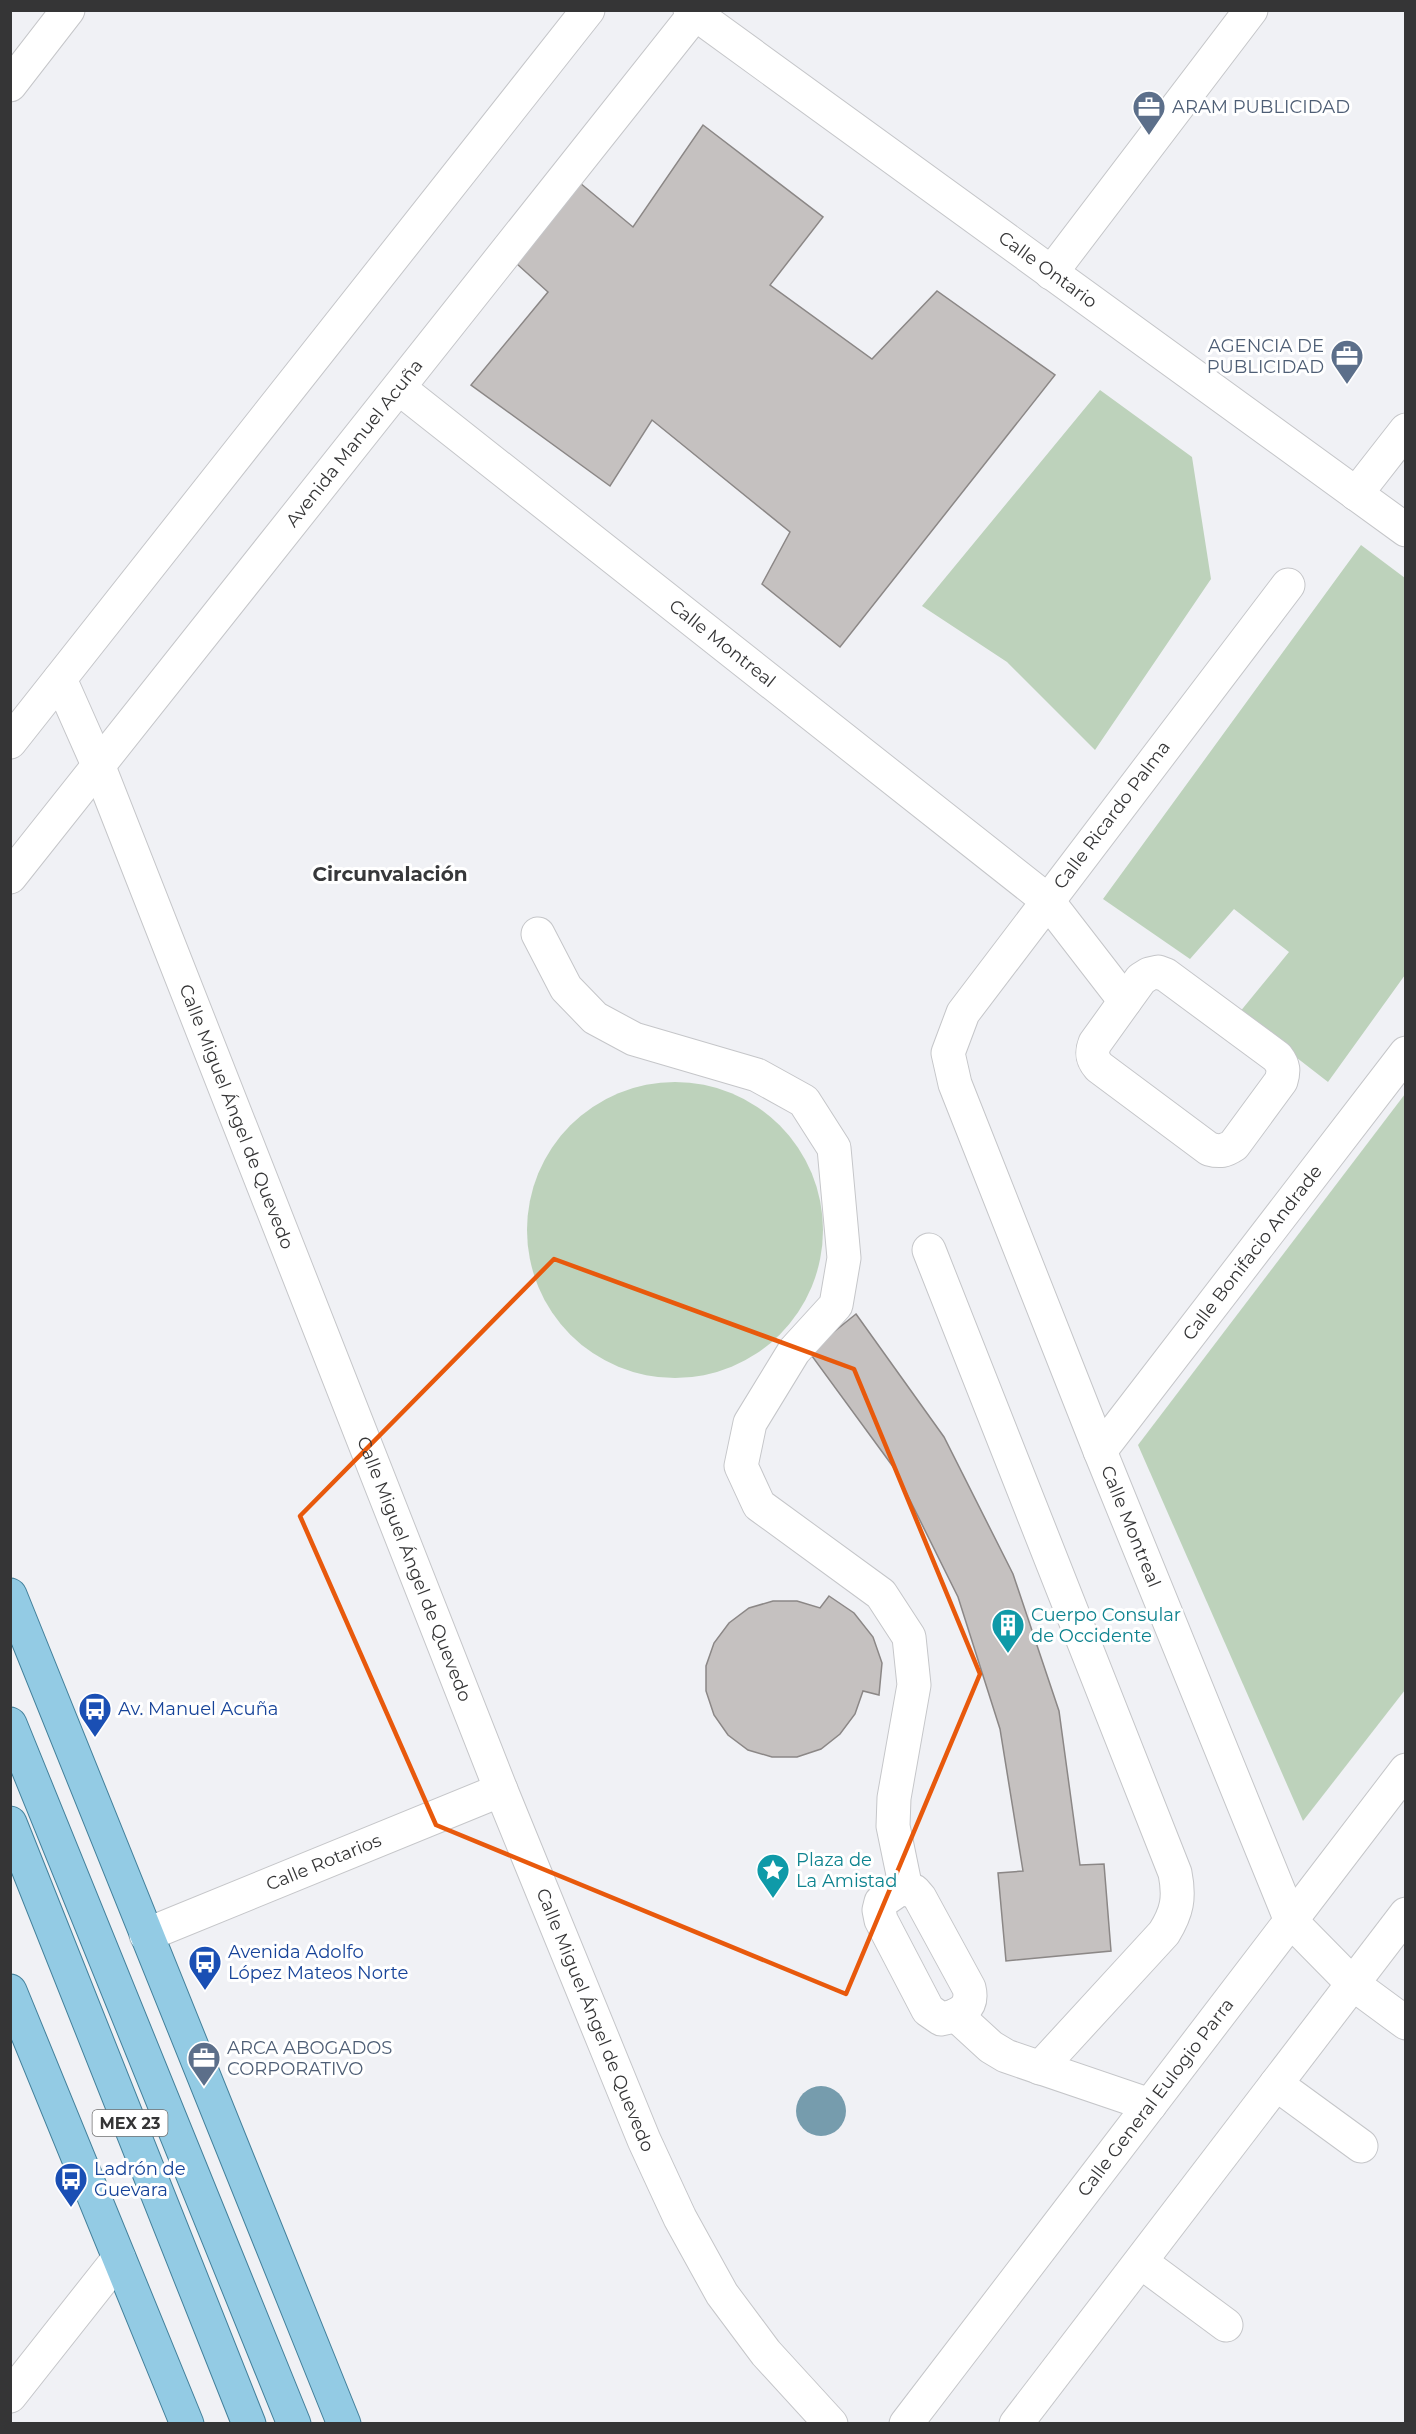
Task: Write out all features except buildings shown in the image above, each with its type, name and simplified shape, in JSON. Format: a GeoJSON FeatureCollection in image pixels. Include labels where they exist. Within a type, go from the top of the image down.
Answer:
{"type":"FeatureCollection","features":[{"type":"Feature","properties":{"kind":"main road"},"geometry":{"type":"LineString","coordinates":[[10,1595],[344,2424]]}},
{"type":"Feature","properties":{"kind":"main road"},"geometry":{"type":"LineString","coordinates":[[10,1640],[38,1662]]}},
{"type":"Feature","properties":{"kind":"main road","name":"MEX 23"},"geometry":{"type":"LineString","coordinates":[[10,1724],[294,2424]]}},
{"type":"Feature","properties":{"kind":"main road","name":"MEX 23"},"geometry":{"type":"LineString","coordinates":[[10,1823],[249,2424]]}},
{"type":"Feature","properties":{"kind":"main road"},"geometry":{"type":"LineString","coordinates":[[10,1991],[187,2424]]}},
{"type":"Feature","properties":{"kind":"main road"},"geometry":{"type":"LineString","coordinates":[[276,2378],[307,2424]]}},
{"type":"Feature","properties":{"kind":"street"},"geometry":{"type":"LineString","coordinates":[[10,85],[68,10]]}},
{"type":"Feature","properties":{"kind":"street"},"geometry":{"type":"LineString","coordinates":[[10,742],[588,10]]}},
{"type":"Feature","properties":{"kind":"street"},"geometry":{"type":"LineString","coordinates":[[1051,273],[1251,10]]}},
{"type":"Feature","properties":{"kind":"street","name":"Calle Ontario"},"geometry":{"type":"LineString","coordinates":[[694,12],[1406,530]]}},
{"type":"Feature","properties":{"kind":"street","name":"Avenida Manuel Acuña"},"geometry":{"type":"LineString","coordinates":[[10,877],[399,388],[694,12]]}},
{"type":"Feature","properties":{"kind":"street","name":"Calle Montreal"},"geometry":{"type":"LineString","coordinates":[[399,388],[1047,900],[1125,1001]]}},
{"type":"Feature","properties":{"kind":"street"},"geometry":{"type":"LineString","coordinates":[[1356,494],[1406,430]]}},
{"type":"Feature","properties":{"kind":"street","name":"Calle Ricardo Palma"},"geometry":{"type":"LineString","coordinates":[[948,1053],[963,1013],[1288,585]]}},
{"type":"Feature","properties":{"kind":"street","name":"Calle Miguel Ángel de Quevedo"},"geometry":{"type":"LineString","coordinates":[[60,679],[99,767],[501,1790],[644,2140],[680,2218],[722,2294],[765,2353],[831,2424]]}},
{"type":"Feature","properties":{"kind":"street"},"geometry":{"type":"LineString","coordinates":[[538,934],[566,988],[594,1018],[634,1039],[757,1075],[767,1080],[804,1101],[834,1148],[844,1258],[836,1305],[795,1351],[750,1423],[741,1466],[759,1505],[881,1594],[909,1637],[914,1685],[894,1798],[893,1826],[906,1889]]}},
{"type":"Feature","properties":{"kind":"street"},"geometry":{"type":"LineString","coordinates":[[1158,972],[1166,975],[1277,1057],[1282,1064],[1284,1072],[1281,1081],[1234,1144],[1227,1150],[1218,1152],[1209,1149],[1099,1067],[1093,1060],[1092,1051],[1095,1043],[1125,1001],[1149,974],[1158,972]]}},
{"type":"Feature","properties":{"kind":"street","name":"Calle Montreal"},"geometry":{"type":"LineString","coordinates":[[948,1053],[955,1084],[1100,1451],[1291,1921],[1353,1984],[1406,2023]]}},
{"type":"Feature","properties":{"kind":"street","name":"Calle Bonifacio Andrade"},"geometry":{"type":"LineString","coordinates":[[1100,1451],[1406,1053]]}},
{"type":"Feature","properties":{"kind":"street"},"geometry":{"type":"LineString","coordinates":[[929,1250],[1175,1873],[1179,1894],[1175,1915],[1164,1933],[1040,2068]]}},
{"type":"Feature","properties":{"kind":"street","name":"Calle General Eulogio Parra"},"geometry":{"type":"LineString","coordinates":[[906,2424],[1406,1770]]}},
{"type":"Feature","properties":{"kind":"street","name":"Calle Rotarios"},"geometry":{"type":"LineString","coordinates":[[146,1935],[501,1790]]}},
{"type":"Feature","properties":{"kind":"street"},"geometry":{"type":"LineString","coordinates":[[906,1889],[914,1891],[920,1898],[969,1988],[971,1997],[969,2006],[956,2015],[941,2019],[928,2010],[881,1920],[879,1910],[881,1902],[897,1891],[906,1889]]}},
{"type":"Feature","properties":{"kind":"street"},"geometry":{"type":"LineString","coordinates":[[1016,2424],[1403,1922]]}},
{"type":"Feature","properties":{"kind":"street"},"geometry":{"type":"LineString","coordinates":[[956,2015],[991,2047],[1006,2056],[1150,2105]]}},
{"type":"Feature","properties":{"kind":"street"},"geometry":{"type":"LineString","coordinates":[[1276,2084],[1360,2146]]}},
{"type":"Feature","properties":{"kind":"street"},"geometry":{"type":"LineString","coordinates":[[15,2382],[119,2258]]}},
{"type":"Feature","properties":{"kind":"street"},"geometry":{"type":"LineString","coordinates":[[1140,2262],[1226,2325]]}},
{"type":"Feature","properties":{"kind":"highlighted area"},"geometry":{"type":"Polygon","coordinates":[[[554,1259],[854,1369],[980,1674],[846,1994],[436,1825],[300,1516],[554,1259]]]}},
{"type":"Feature","properties":{"kind":"green space"},"geometry":{"type":"Polygon","coordinates":[[[1100,390],[1192,457],[1211,579],[1095,750],[1007,662],[922,606],[1100,390]]]}},
{"type":"Feature","properties":{"kind":"green space"},"geometry":{"type":"Polygon","coordinates":[[[1361,545],[1405,578],[1405,975],[1328,1082],[1239,1013],[1289,952],[1234,909],[1190,959],[1103,899],[1361,545]]]}},
{"type":"Feature","properties":{"kind":"green space"},"geometry":{"type":"Polygon","coordinates":[[[660,1082],[690,1082],[718,1088],[745,1099],[769,1115],[790,1136],[806,1160],[817,1187],[823,1215],[823,1245],[817,1273],[806,1300],[790,1324],[769,1345],[745,1361],[718,1372],[690,1378],[660,1378],[632,1372],[605,1361],[581,1345],[560,1324],[544,1300],[533,1273],[527,1245],[527,1215],[533,1187],[544,1160],[560,1136],[581,1115],[605,1099],[632,1088],[660,1082]]]}},
{"type":"Feature","properties":{"kind":"green space"},"geometry":{"type":"Polygon","coordinates":[[[1405,1094],[1405,1690],[1303,1821],[1138,1445],[1405,1094]]]}},
{"type":"Feature","properties":{"kind":"water"},"geometry":{"type":"Polygon","coordinates":[[[821,2086],[830,2088],[841,2097],[846,2111],[844,2120],[835,2131],[821,2136],[812,2134],[801,2125],[796,2111],[798,2102],[807,2091],[821,2086]]]}},
{"type":"Feature","properties":{"kind":"place","name":"ARAM PUBLICIDAD"},"geometry":{"type":"Point","coordinates":[1149,136]}},
{"type":"Feature","properties":{"kind":"place","name":"AGENCIA DE PUBLICIDAD"},"geometry":{"type":"Point","coordinates":[1347,385]}},
{"type":"Feature","properties":{"kind":"place","name":"Cuerpo Consular de Occidente"},"geometry":{"type":"Point","coordinates":[1008,1654]}},
{"type":"Feature","properties":{"kind":"place","name":"Av. Manuel Acuña"},"geometry":{"type":"Point","coordinates":[95,1738]}},
{"type":"Feature","properties":{"kind":"place","name":"Plaza de La Amistad"},"geometry":{"type":"Point","coordinates":[773,1899]}},
{"type":"Feature","properties":{"kind":"place","name":"Avenida Adolfo López Mateos Norte"},"geometry":{"type":"Point","coordinates":[205,1991]}},
{"type":"Feature","properties":{"kind":"place","name":"ARCA ABOGADOS CORPORATIVO"},"geometry":{"type":"Point","coordinates":[204,2087]}},
{"type":"Feature","properties":{"kind":"place","name":"Ladrón de Guevara"},"geometry":{"type":"Point","coordinates":[71,2208]}},
{"type":"Feature","properties":{"kind":"district","name":"Circunvalación"},"geometry":{"type":"Point","coordinates":[390,874]}}]}
